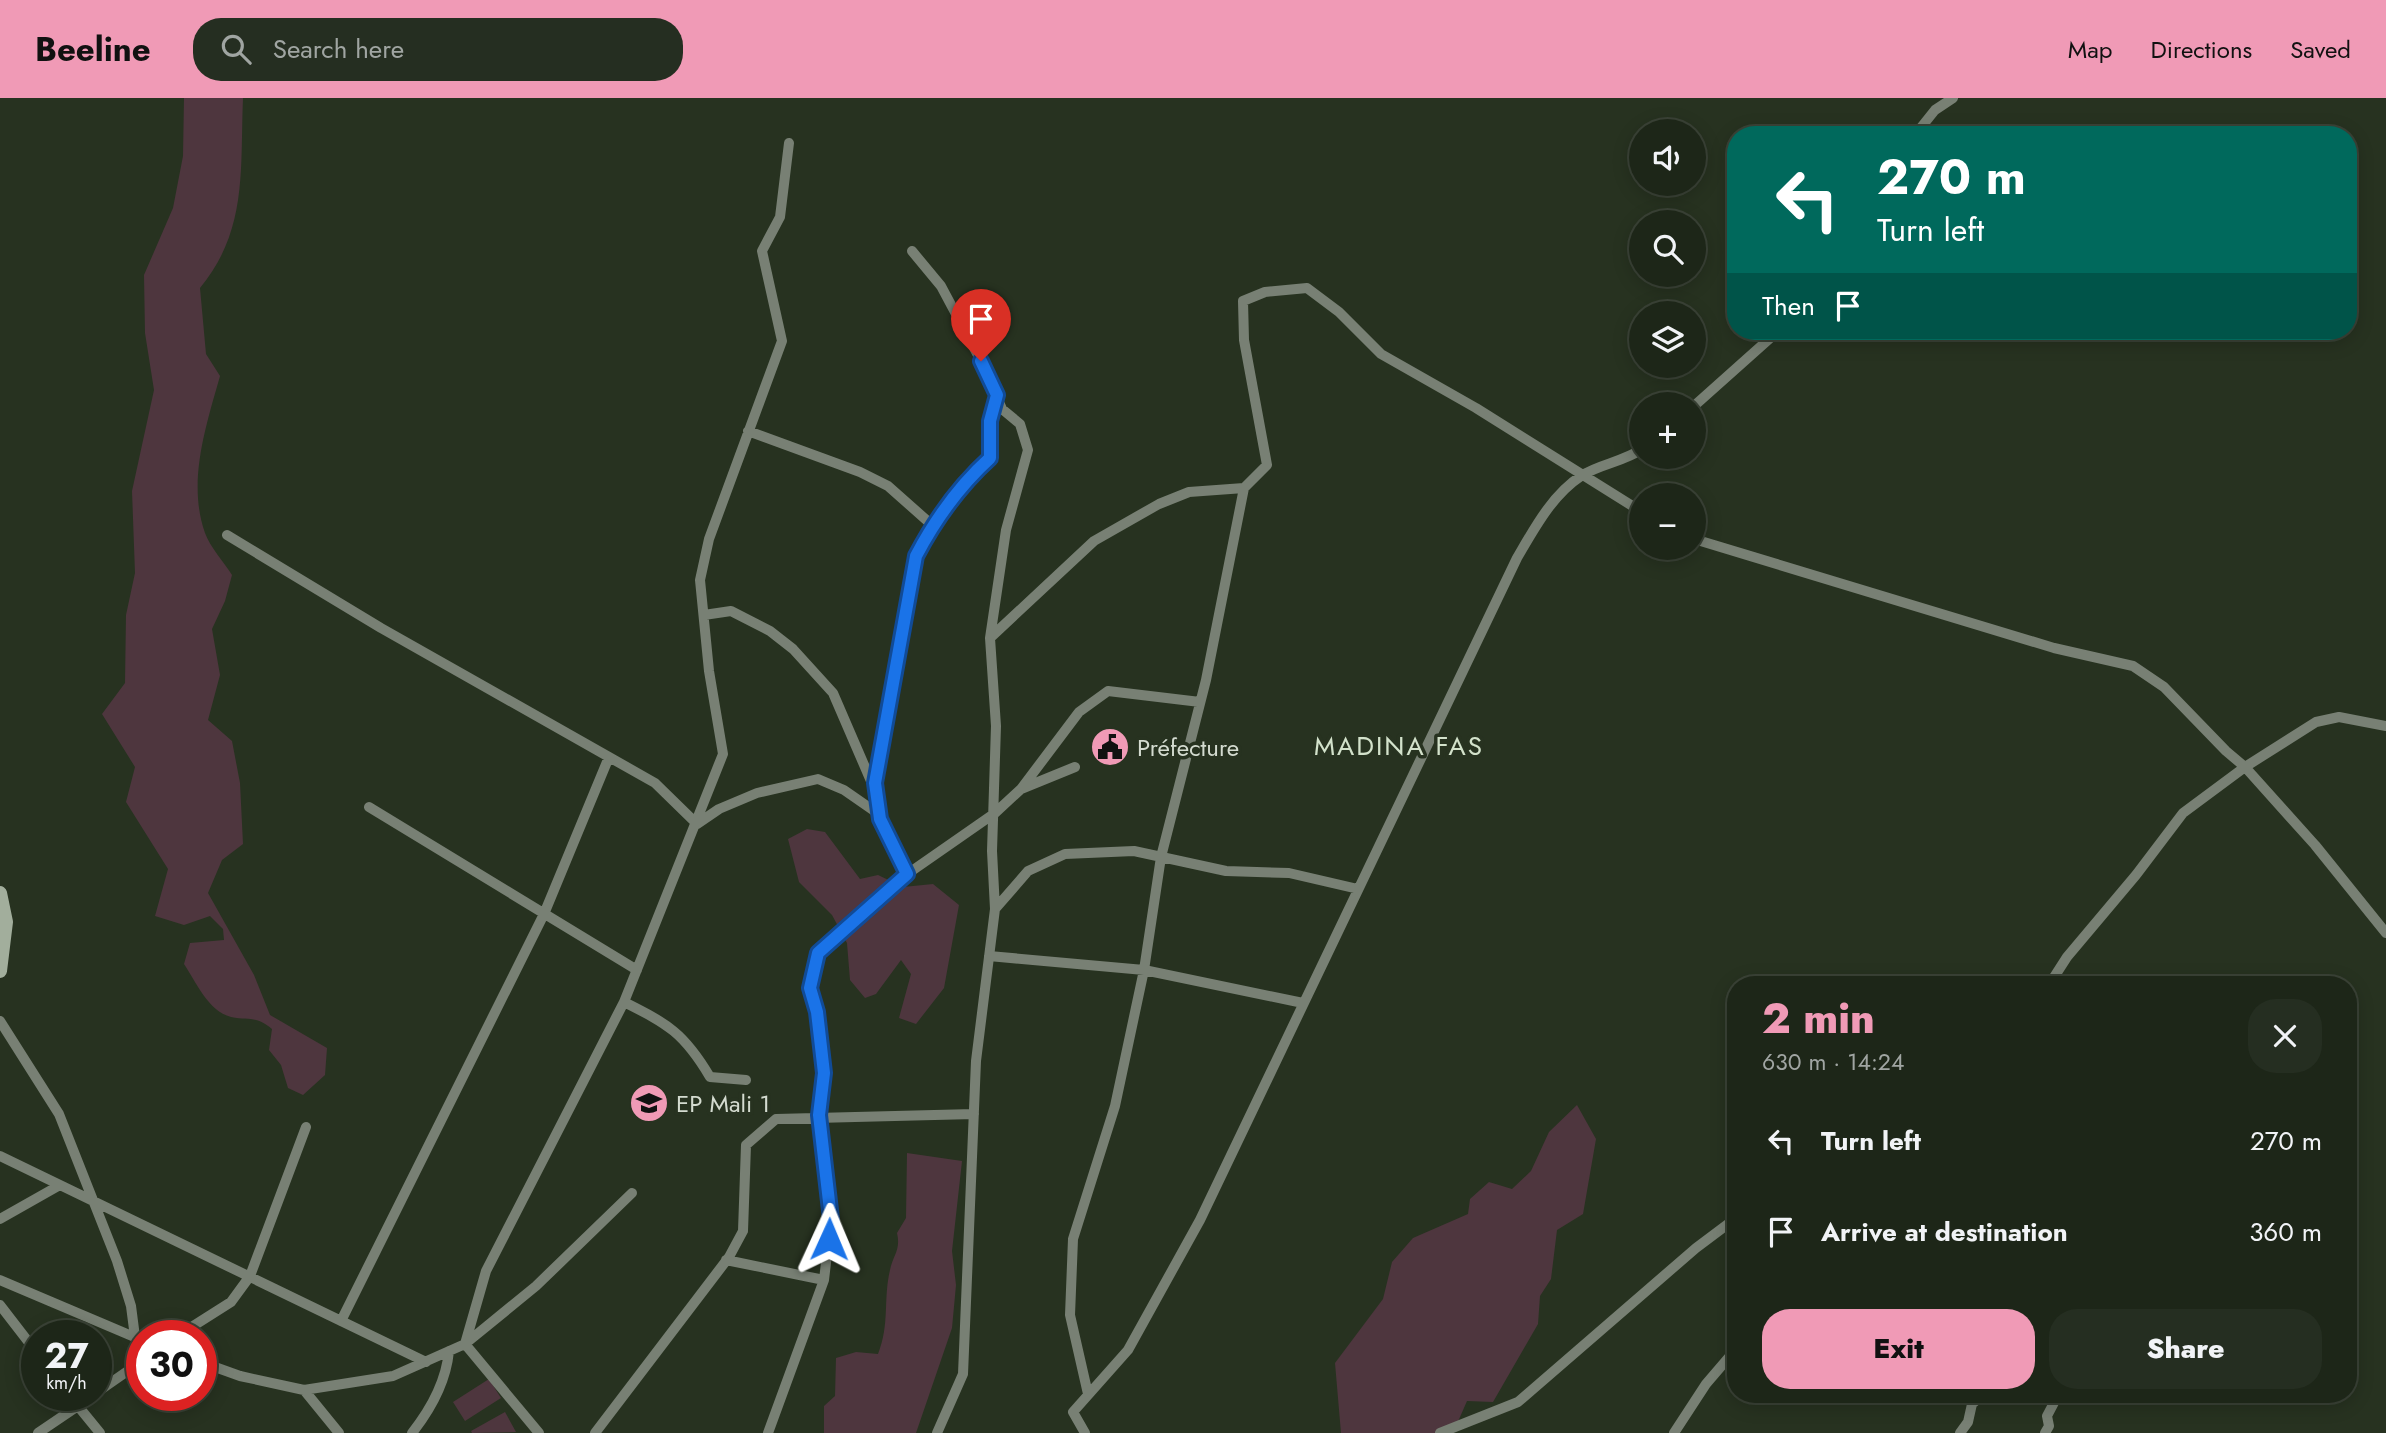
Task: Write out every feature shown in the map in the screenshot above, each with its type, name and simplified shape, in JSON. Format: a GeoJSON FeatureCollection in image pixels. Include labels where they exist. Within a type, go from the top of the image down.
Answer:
{"type":"FeatureCollection","features":[{"type":"Feature","properties":{"kind":"street"},"geometry":{"type":"LineString","coordinates":[[1922,126],[1935,110],[1950,101]]}},
{"type":"Feature","properties":{"kind":"street"},"geometry":{"type":"LineString","coordinates":[[465,1344],[486,1271],[624,1002],[723,754],[700,580],[709,539],[782,341],[762,251],[780,217],[789,143]]}},
{"type":"Feature","properties":{"kind":"street"},"geometry":{"type":"LineString","coordinates":[[912,251],[941,286],[1002,409],[1020,424],[1028,450],[1006,530],[990,638],[996,726],[992,851],[995,909],[976,1061],[962,1374],[937,1433]]}},
{"type":"Feature","properties":{"kind":"street"},"geometry":{"type":"LineString","coordinates":[[1088,1394],[1070,1315],[1073,1238],[1115,1106],[1144,970],[1161,857],[1200,702],[1244,488],[1267,465],[1244,340],[1243,301],[1265,292],[1307,288],[1339,312],[1381,354],[1476,408],[1629,504]]}},
{"type":"Feature","properties":{"kind":"street"},"geometry":{"type":"LineString","coordinates":[[1706,396],[1768,340]]}},
{"type":"Feature","properties":{"kind":"street"},"geometry":{"type":"LineString","coordinates":[[907,874],[880,815],[875,783],[916,556],[932,526],[963,482],[990,458],[990,421],[997,395]]}},
{"type":"Feature","properties":{"kind":"street"},"geometry":{"type":"LineString","coordinates":[[748,431],[879,481],[932,526]]}},
{"type":"Feature","properties":{"kind":"street"},"geometry":{"type":"LineString","coordinates":[[1085,1433],[1073,1412],[1128,1350],[1200,1220],[1517,558],[1546,510],[1581,476],[1629,457]]}},
{"type":"Feature","properties":{"kind":"street"},"geometry":{"type":"LineString","coordinates":[[990,638],[1094,541],[1159,503],[1189,492],[1244,488]]}},
{"type":"Feature","properties":{"kind":"street"},"geometry":{"type":"LineString","coordinates":[[227,535],[381,628],[655,783],[697,824]]}},
{"type":"Feature","properties":{"kind":"street"},"geometry":{"type":"LineString","coordinates":[[1706,543],[2054,648],[2133,666],[2164,687],[2225,751],[2245,767],[2315,845],[2386,933]]}},
{"type":"Feature","properties":{"kind":"street"},"geometry":{"type":"LineString","coordinates":[[704,615],[731,611],[770,631],[793,649],[833,693],[877,795]]}},
{"type":"Feature","properties":{"kind":"street"},"geometry":{"type":"LineString","coordinates":[[768,1433],[824,1280],[831,1219],[819,1115],[824,1073],[817,1012],[810,988],[818,953],[907,874],[995,813],[1021,789],[1079,712],[1108,691],[1200,702]]}},
{"type":"Feature","properties":{"kind":"street"},"geometry":{"type":"LineString","coordinates":[[2055,976],[2067,957],[2136,875],[2183,813],[2245,767],[2316,722],[2339,717],[2386,726]]}},
{"type":"Feature","properties":{"kind":"street"},"geometry":{"type":"LineString","coordinates":[[341,1321],[544,914],[609,757]]}},
{"type":"Feature","properties":{"kind":"street"},"geometry":{"type":"LineString","coordinates":[[1021,789],[1075,767]]}},
{"type":"Feature","properties":{"kind":"street"},"geometry":{"type":"LineString","coordinates":[[697,824],[719,809],[757,793],[818,779],[844,790],[880,815]]}},
{"type":"Feature","properties":{"kind":"street"},"geometry":{"type":"LineString","coordinates":[[369,807],[637,970]]}},
{"type":"Feature","properties":{"kind":"street"},"geometry":{"type":"LineString","coordinates":[[995,909],[1028,871],[1065,854],[1134,851],[1226,871],[1289,873],[1358,889]]}},
{"type":"Feature","properties":{"kind":"street"},"geometry":{"type":"LineString","coordinates":[[0,892],[6,922],[0,971]]}},
{"type":"Feature","properties":{"kind":"street"},"geometry":{"type":"LineString","coordinates":[[989,956],[1144,970],[1303,1003]]}},
{"type":"Feature","properties":{"kind":"street"},"geometry":{"type":"LineString","coordinates":[[624,1002],[664,1022],[691,1045],[710,1077],[746,1080]]}},
{"type":"Feature","properties":{"kind":"street"},"geometry":{"type":"LineString","coordinates":[[0,1021],[59,1114],[96,1202],[134,1320]]}},
{"type":"Feature","properties":{"kind":"street"},"geometry":{"type":"LineString","coordinates":[[594,1433],[726,1260],[743,1231],[746,1144],[776,1119],[819,1115],[974,1114]]}},
{"type":"Feature","properties":{"kind":"street"},"geometry":{"type":"LineString","coordinates":[[203,1320],[231,1302],[250,1276],[306,1127]]}},
{"type":"Feature","properties":{"kind":"street"},"geometry":{"type":"LineString","coordinates":[[0,1156],[426,1362]]}},
{"type":"Feature","properties":{"kind":"street"},"geometry":{"type":"LineString","coordinates":[[0,1219],[60,1185]]}},
{"type":"Feature","properties":{"kind":"street"},"geometry":{"type":"LineString","coordinates":[[217,1368],[240,1376],[304,1390],[393,1376],[465,1344],[536,1286],[632,1193]]}},
{"type":"Feature","properties":{"kind":"street"},"geometry":{"type":"LineString","coordinates":[[1440,1433],[1518,1402],[1696,1248],[1727,1225]]}},
{"type":"Feature","properties":{"kind":"street"},"geometry":{"type":"LineString","coordinates":[[726,1260],[824,1280]]}},
{"type":"Feature","properties":{"kind":"street"},"geometry":{"type":"LineString","coordinates":[[0,1280],[126,1333]]}},
{"type":"Feature","properties":{"kind":"street"},"geometry":{"type":"LineString","coordinates":[[0,1305],[21,1332]]}},
{"type":"Feature","properties":{"kind":"street"},"geometry":{"type":"LineString","coordinates":[[465,1344],[539,1433]]}},
{"type":"Feature","properties":{"kind":"street"},"geometry":{"type":"LineString","coordinates":[[412,1433],[428,1412],[448,1368],[449,1351]]}},
{"type":"Feature","properties":{"kind":"street"},"geometry":{"type":"LineString","coordinates":[[1674,1433],[1706,1384],[1727,1360]]}},
{"type":"Feature","properties":{"kind":"street"},"geometry":{"type":"LineString","coordinates":[[304,1390],[339,1433]]}},
{"type":"Feature","properties":{"kind":"street"},"geometry":{"type":"LineString","coordinates":[[1961,1433],[1968,1422],[1973,1403]]}},
{"type":"Feature","properties":{"kind":"street"},"geometry":{"type":"LineString","coordinates":[[2045,1433],[2049,1426],[2047,1416],[2054,1403]]}},
{"type":"Feature","properties":{"kind":"street"},"geometry":{"type":"LineString","coordinates":[[38,1433],[71,1411]]}},
{"type":"Feature","properties":{"kind":"street"},"geometry":{"type":"LineString","coordinates":[[82,1411],[100,1433]]}},
{"type":"Feature","properties":{"kind":"shaded area"},"geometry":{"type":"Polygon","coordinates":[[[184,98],[243,98],[241,174],[234,221],[216,266],[200,288],[206,354],[220,376],[200,454],[200,514],[207,538],[232,575],[225,601],[212,629],[220,675],[208,720],[232,741],[240,783],[243,844],[222,860],[208,893],[254,975],[270,1015],[327,1048],[325,1075],[303,1095],[288,1088],[281,1065],[269,1050],[272,1029],[257,1020],[231,1017],[216,1009],[203,995],[184,964],[190,943],[224,940],[223,929],[210,916],[184,925],[155,916],[168,869],[126,802],[135,767],[102,714],[125,683],[126,615],[135,573],[132,491],[154,390],[145,333],[144,275],[173,208],[183,156],[184,98]]]}},
{"type":"Feature","properties":{"kind":"shaded area"},"geometry":{"type":"Polygon","coordinates":[[[807,829],[825,832],[860,879],[878,875],[903,887],[933,884],[959,905],[944,988],[916,1024],[899,1018],[911,974],[901,960],[876,994],[865,998],[850,980],[847,943],[832,915],[799,882],[788,839],[807,829]]]}},
{"type":"Feature","properties":{"kind":"shaded area"},"geometry":{"type":"Polygon","coordinates":[[[1577,1105],[1596,1139],[1583,1214],[1557,1230],[1551,1279],[1540,1296],[1538,1324],[1493,1402],[1467,1401],[1453,1433],[1341,1433],[1335,1363],[1383,1299],[1392,1262],[1413,1238],[1468,1214],[1470,1199],[1489,1182],[1512,1189],[1531,1171],[1549,1132],[1577,1105]]]}},
{"type":"Feature","properties":{"kind":"shaded area"},"geometry":{"type":"Polygon","coordinates":[[[907,1153],[962,1161],[952,1251],[956,1285],[952,1328],[916,1433],[824,1433],[824,1406],[835,1396],[836,1358],[856,1352],[878,1354],[882,1343],[888,1281],[898,1244],[897,1233],[906,1218],[907,1153]]]}},
{"type":"Feature","properties":{"kind":"shaded area"},"geometry":{"type":"Polygon","coordinates":[[[489,1379],[501,1398],[465,1421],[453,1402],[489,1379]]]}},
{"type":"Feature","properties":{"kind":"shaded area"},"geometry":{"type":"Polygon","coordinates":[[[505,1412],[516,1432],[472,1433],[471,1431],[505,1412]]]}},
{"type":"Feature","properties":{"kind":"place","name":"Préfecture"},"geometry":{"type":"Point","coordinates":[1110,747]}},
{"type":"Feature","properties":{"kind":"place","name":"EP Mali 1"},"geometry":{"type":"Point","coordinates":[649,1103]}},
{"type":"Feature","properties":{"kind":"district","name":"MADINA FAS"},"geometry":{"type":"Point","coordinates":[1399,746]}},
{"type":"Feature","properties":{"kind":"route"},"geometry":{"type":"LineString","coordinates":[[829,1239],[831,1219],[819,1115],[824,1073],[817,1012],[810,988],[818,953],[907,874],[880,819],[875,783],[916,556],[932,526],[963,482],[990,458],[990,421],[997,395],[981,361]]}}]}
